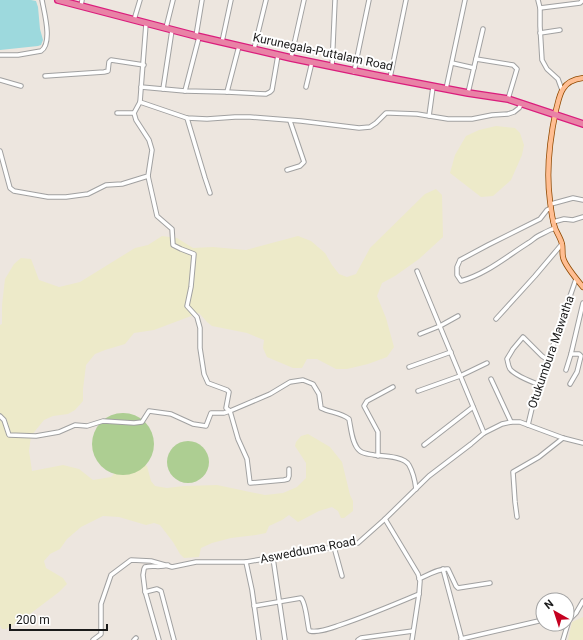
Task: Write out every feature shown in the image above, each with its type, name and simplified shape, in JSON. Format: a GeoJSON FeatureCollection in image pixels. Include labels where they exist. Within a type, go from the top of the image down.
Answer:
{"type":"FeatureCollection","features":[{"type":"Feature","properties":{"kind":"highway","name":"Kurunegala-Puttalam Road"},"geometry":{"type":"LineString","coordinates":[[58,0],[82,3],[146,24],[198,37],[354,72],[508,99],[583,124]]}},
{"type":"Feature","properties":{"kind":"main road"},"geometry":{"type":"LineString","coordinates":[[583,78],[571,81],[562,90],[555,114],[549,158],[549,178],[553,222],[562,243],[563,257],[576,279],[583,287]]}},
{"type":"Feature","properties":{"kind":"street"},"geometry":{"type":"LineString","coordinates":[[0,55],[18,55],[41,51],[44,48],[47,43],[47,36],[42,0]]}},
{"type":"Feature","properties":{"kind":"street"},"geometry":{"type":"LineString","coordinates":[[134,20],[140,0]]}},
{"type":"Feature","properties":{"kind":"street"},"geometry":{"type":"LineString","coordinates":[[163,89],[173,0]]}},
{"type":"Feature","properties":{"kind":"street"},"geometry":{"type":"LineString","coordinates":[[185,91],[198,37],[202,0]]}},
{"type":"Feature","properties":{"kind":"street"},"geometry":{"type":"LineString","coordinates":[[222,42],[231,0]]}},
{"type":"Feature","properties":{"kind":"street"},"geometry":{"type":"LineString","coordinates":[[254,49],[266,0]]}},
{"type":"Feature","properties":{"kind":"street"},"geometry":{"type":"LineString","coordinates":[[291,58],[304,0]]}},
{"type":"Feature","properties":{"kind":"street"},"geometry":{"type":"LineString","coordinates":[[332,67],[335,0]]}},
{"type":"Feature","properties":{"kind":"street"},"geometry":{"type":"LineString","coordinates":[[354,72],[370,0]]}},
{"type":"Feature","properties":{"kind":"street"},"geometry":{"type":"LineString","coordinates":[[390,78],[406,0]]}},
{"type":"Feature","properties":{"kind":"street"},"geometry":{"type":"LineString","coordinates":[[446,89],[465,0]]}},
{"type":"Feature","properties":{"kind":"street"},"geometry":{"type":"LineString","coordinates":[[538,0],[540,8],[542,60],[547,70],[558,79],[562,90]]}},
{"type":"Feature","properties":{"kind":"street"},"geometry":{"type":"LineString","coordinates":[[540,8],[580,3],[583,0]]}},
{"type":"Feature","properties":{"kind":"street"},"geometry":{"type":"LineString","coordinates":[[146,24],[140,102],[134,113],[136,120],[149,140],[152,150],[148,176],[157,216],[172,229],[173,245],[194,254],[191,287],[187,306],[197,317],[200,328],[200,348],[204,374],[208,383],[229,392],[226,408],[230,411],[238,439],[247,459],[250,483],[288,479],[289,469]]}},
{"type":"Feature","properties":{"kind":"street"},"geometry":{"type":"LineString","coordinates":[[468,93],[483,29]]}},
{"type":"Feature","properties":{"kind":"street"},"geometry":{"type":"LineString","coordinates":[[540,33],[560,30]]}},
{"type":"Feature","properties":{"kind":"street"},"geometry":{"type":"LineString","coordinates":[[227,92],[239,46]]}},
{"type":"Feature","properties":{"kind":"street"},"geometry":{"type":"LineString","coordinates":[[141,87],[185,91],[266,94],[272,90],[278,55]]}},
{"type":"Feature","properties":{"kind":"street"},"geometry":{"type":"LineString","coordinates":[[476,59],[514,65],[517,69],[508,99]]}},
{"type":"Feature","properties":{"kind":"street"},"geometry":{"type":"LineString","coordinates":[[45,76],[106,72],[108,71],[109,62],[111,60],[144,65]]}},
{"type":"Feature","properties":{"kind":"street"},"geometry":{"type":"LineString","coordinates":[[306,87],[312,62]]}},
{"type":"Feature","properties":{"kind":"street"},"geometry":{"type":"LineString","coordinates":[[452,63],[474,68]]}},
{"type":"Feature","properties":{"kind":"street"},"geometry":{"type":"LineString","coordinates":[[0,80],[21,86]]}},
{"type":"Feature","properties":{"kind":"street"},"geometry":{"type":"LineString","coordinates":[[428,116],[433,87]]}},
{"type":"Feature","properties":{"kind":"street"},"geometry":{"type":"LineString","coordinates":[[140,102],[187,118],[207,119],[234,117],[301,121],[359,128],[376,123],[386,113],[417,114],[448,119],[472,119],[492,115],[508,114],[514,112],[522,103]]}},
{"type":"Feature","properties":{"kind":"street"},"geometry":{"type":"LineString","coordinates":[[117,113],[134,113]]}},
{"type":"Feature","properties":{"kind":"street"},"geometry":{"type":"LineString","coordinates":[[187,118],[210,193]]}},
{"type":"Feature","properties":{"kind":"street"},"geometry":{"type":"LineString","coordinates":[[287,170],[300,166],[304,162],[290,121]]}},
{"type":"Feature","properties":{"kind":"street"},"geometry":{"type":"LineString","coordinates":[[0,151],[10,188],[14,191],[48,197],[66,197],[88,194],[106,185],[122,184],[148,176]]}},
{"type":"Feature","properties":{"kind":"street"},"geometry":{"type":"LineString","coordinates":[[0,168],[5,167]]}},
{"type":"Feature","properties":{"kind":"street"},"geometry":{"type":"LineString","coordinates":[[555,228],[537,236],[507,257],[470,279],[461,281],[457,274],[456,267],[460,260],[540,219],[551,206],[573,198],[583,200]]}},
{"type":"Feature","properties":{"kind":"street"},"geometry":{"type":"LineString","coordinates":[[553,222],[564,219],[573,220],[583,216]]}},
{"type":"Feature","properties":{"kind":"street"},"geometry":{"type":"LineString","coordinates":[[496,320],[562,243]]}},
{"type":"Feature","properties":{"kind":"street"},"geometry":{"type":"LineString","coordinates":[[417,271],[484,433]]}},
{"type":"Feature","properties":{"kind":"street","name":"Otukumbura Mawatha"},"geometry":{"type":"LineString","coordinates":[[528,425],[533,404],[576,279]]}},
{"type":"Feature","properties":{"kind":"street"},"geometry":{"type":"LineString","coordinates":[[566,370],[583,303]]}},
{"type":"Feature","properties":{"kind":"street"},"geometry":{"type":"LineString","coordinates":[[420,334],[440,326],[458,316]]}},
{"type":"Feature","properties":{"kind":"street"},"geometry":{"type":"LineString","coordinates":[[540,385],[511,370],[507,359],[523,337],[548,360]]}},
{"type":"Feature","properties":{"kind":"street"},"geometry":{"type":"LineString","coordinates":[[409,367],[451,352]]}},
{"type":"Feature","properties":{"kind":"street"},"geometry":{"type":"LineString","coordinates":[[570,384],[577,372],[581,356],[580,354],[571,354]]}},
{"type":"Feature","properties":{"kind":"street"},"geometry":{"type":"LineString","coordinates":[[418,391],[460,376],[487,362]]}},
{"type":"Feature","properties":{"kind":"street"},"geometry":{"type":"LineString","coordinates":[[491,379],[511,422],[520,422],[563,438],[583,443]]}},
{"type":"Feature","properties":{"kind":"street"},"geometry":{"type":"LineString","coordinates":[[0,416],[4,420],[9,435],[36,436],[59,432],[75,425],[87,426],[104,421],[134,423],[142,422],[149,411],[171,414],[193,424],[206,426],[211,413],[224,413],[230,411],[270,394],[290,382],[303,380],[313,384],[319,394],[321,408],[344,415],[349,419],[353,440],[359,450],[366,454],[397,458],[406,461],[409,464],[414,477],[416,489]]}},
{"type":"Feature","properties":{"kind":"street"},"geometry":{"type":"LineString","coordinates":[[378,456],[378,432],[364,406],[367,401],[393,387]]}},
{"type":"Feature","properties":{"kind":"street"},"geometry":{"type":"LineString","coordinates":[[424,445],[473,407]]}},
{"type":"Feature","properties":{"kind":"street","name":"Aswedduma Road"},"geometry":{"type":"LineString","coordinates":[[93,640],[100,634],[101,604],[111,576],[131,560],[151,561],[172,566],[196,562],[246,562],[358,543],[429,476],[484,433],[502,424],[511,422]]}},
{"type":"Feature","properties":{"kind":"street"},"geometry":{"type":"LineString","coordinates":[[517,517],[514,502],[513,472],[539,457],[563,438]]}},
{"type":"Feature","properties":{"kind":"street"},"geometry":{"type":"LineString","coordinates":[[385,519],[418,574],[419,594],[416,622],[412,640]]}},
{"type":"Feature","properties":{"kind":"street"},"geometry":{"type":"LineString","coordinates":[[334,547],[342,576]]}},
{"type":"Feature","properties":{"kind":"street"},"geometry":{"type":"LineString","coordinates":[[273,558],[285,640]]}},
{"type":"Feature","properties":{"kind":"street"},"geometry":{"type":"LineString","coordinates":[[246,562],[259,640]]}},
{"type":"Feature","properties":{"kind":"street"},"geometry":{"type":"LineString","coordinates":[[159,640],[145,592],[143,572],[145,567],[163,567],[168,565]]}},
{"type":"Feature","properties":{"kind":"street"},"geometry":{"type":"LineString","coordinates":[[419,579],[443,569],[448,569],[458,588],[490,583]]}},
{"type":"Feature","properties":{"kind":"street"},"geometry":{"type":"LineString","coordinates":[[443,569],[461,640],[535,622]]}},
{"type":"Feature","properties":{"kind":"street"},"geometry":{"type":"LineString","coordinates":[[145,592],[157,588],[161,591],[174,640]]}},
{"type":"Feature","properties":{"kind":"street"},"geometry":{"type":"LineString","coordinates":[[254,606],[279,603],[301,598],[304,600],[309,630],[312,632],[328,629],[354,620],[419,594]]}},
{"type":"Feature","properties":{"kind":"street"},"geometry":{"type":"LineString","coordinates":[[563,640],[569,620],[576,613],[583,601]]}},
{"type":"Feature","properties":{"kind":"street"},"geometry":{"type":"LineString","coordinates":[[358,640],[361,638],[413,631]]}},
{"type":"Feature","properties":{"kind":"shaded area"},"geometry":{"type":"Polygon","coordinates":[[[496,126],[515,128],[520,133],[524,145],[522,155],[511,180],[493,196],[481,197],[450,173],[455,155],[466,136],[479,130],[496,126]]]}},
{"type":"Feature","properties":{"kind":"shaded area"},"geometry":{"type":"Polygon","coordinates":[[[436,189],[442,195],[443,237],[419,259],[395,276],[382,283],[377,296],[386,318],[394,347],[387,357],[368,364],[347,369],[336,369],[317,359],[307,359],[302,368],[293,368],[267,357],[263,348],[264,340],[247,333],[212,326],[199,313],[154,330],[134,333],[125,344],[95,354],[86,365],[83,401],[75,410],[68,414],[53,416],[44,420],[31,436],[29,451],[32,471],[63,465],[79,469],[93,480],[111,477],[117,471],[140,463],[147,466],[151,481],[155,486],[167,488],[217,485],[265,495],[283,493],[297,487],[306,478],[306,463],[295,446],[296,442],[301,436],[308,434],[330,447],[342,462],[350,495],[353,501],[353,511],[344,518],[341,518],[338,511],[332,507],[319,511],[298,522],[289,515],[269,526],[266,533],[231,538],[212,543],[201,548],[199,557],[184,558],[160,525],[154,523],[146,525],[119,517],[103,516],[81,527],[67,539],[60,549],[50,554],[44,561],[46,568],[63,578],[67,584],[59,592],[26,617],[6,629],[2,629],[0,626],[0,325],[2,324],[2,305],[5,279],[14,264],[21,258],[31,259],[39,280],[59,287],[80,282],[135,248],[148,245],[162,236],[177,238],[193,248],[213,247],[246,250],[298,236],[311,241],[325,253],[339,274],[347,277],[356,274],[370,248],[425,194],[436,189]]]}},
{"type":"Feature","properties":{"kind":"shaded area"},"geometry":{"type":"Polygon","coordinates":[[[583,617],[583,640],[568,640],[570,632],[575,632],[575,621],[583,617]]]}},
{"type":"Feature","properties":{"kind":"green space"},"geometry":{"type":"Polygon","coordinates":[[[117,413],[129,413],[145,422],[152,432],[154,444],[152,456],[145,466],[129,475],[117,475],[106,470],[97,461],[92,450],[92,438],[97,427],[106,418],[117,413]]]}},
{"type":"Feature","properties":{"kind":"green space"},"geometry":{"type":"Polygon","coordinates":[[[184,441],[192,441],[200,444],[206,450],[209,462],[206,474],[200,480],[192,483],[184,483],[176,480],[170,474],[167,466],[167,458],[170,450],[176,444],[184,441]]]}},
{"type":"Feature","properties":{"kind":"water"},"geometry":{"type":"Polygon","coordinates":[[[0,0],[36,1],[43,40],[41,45],[0,50],[0,0]]]}}]}
